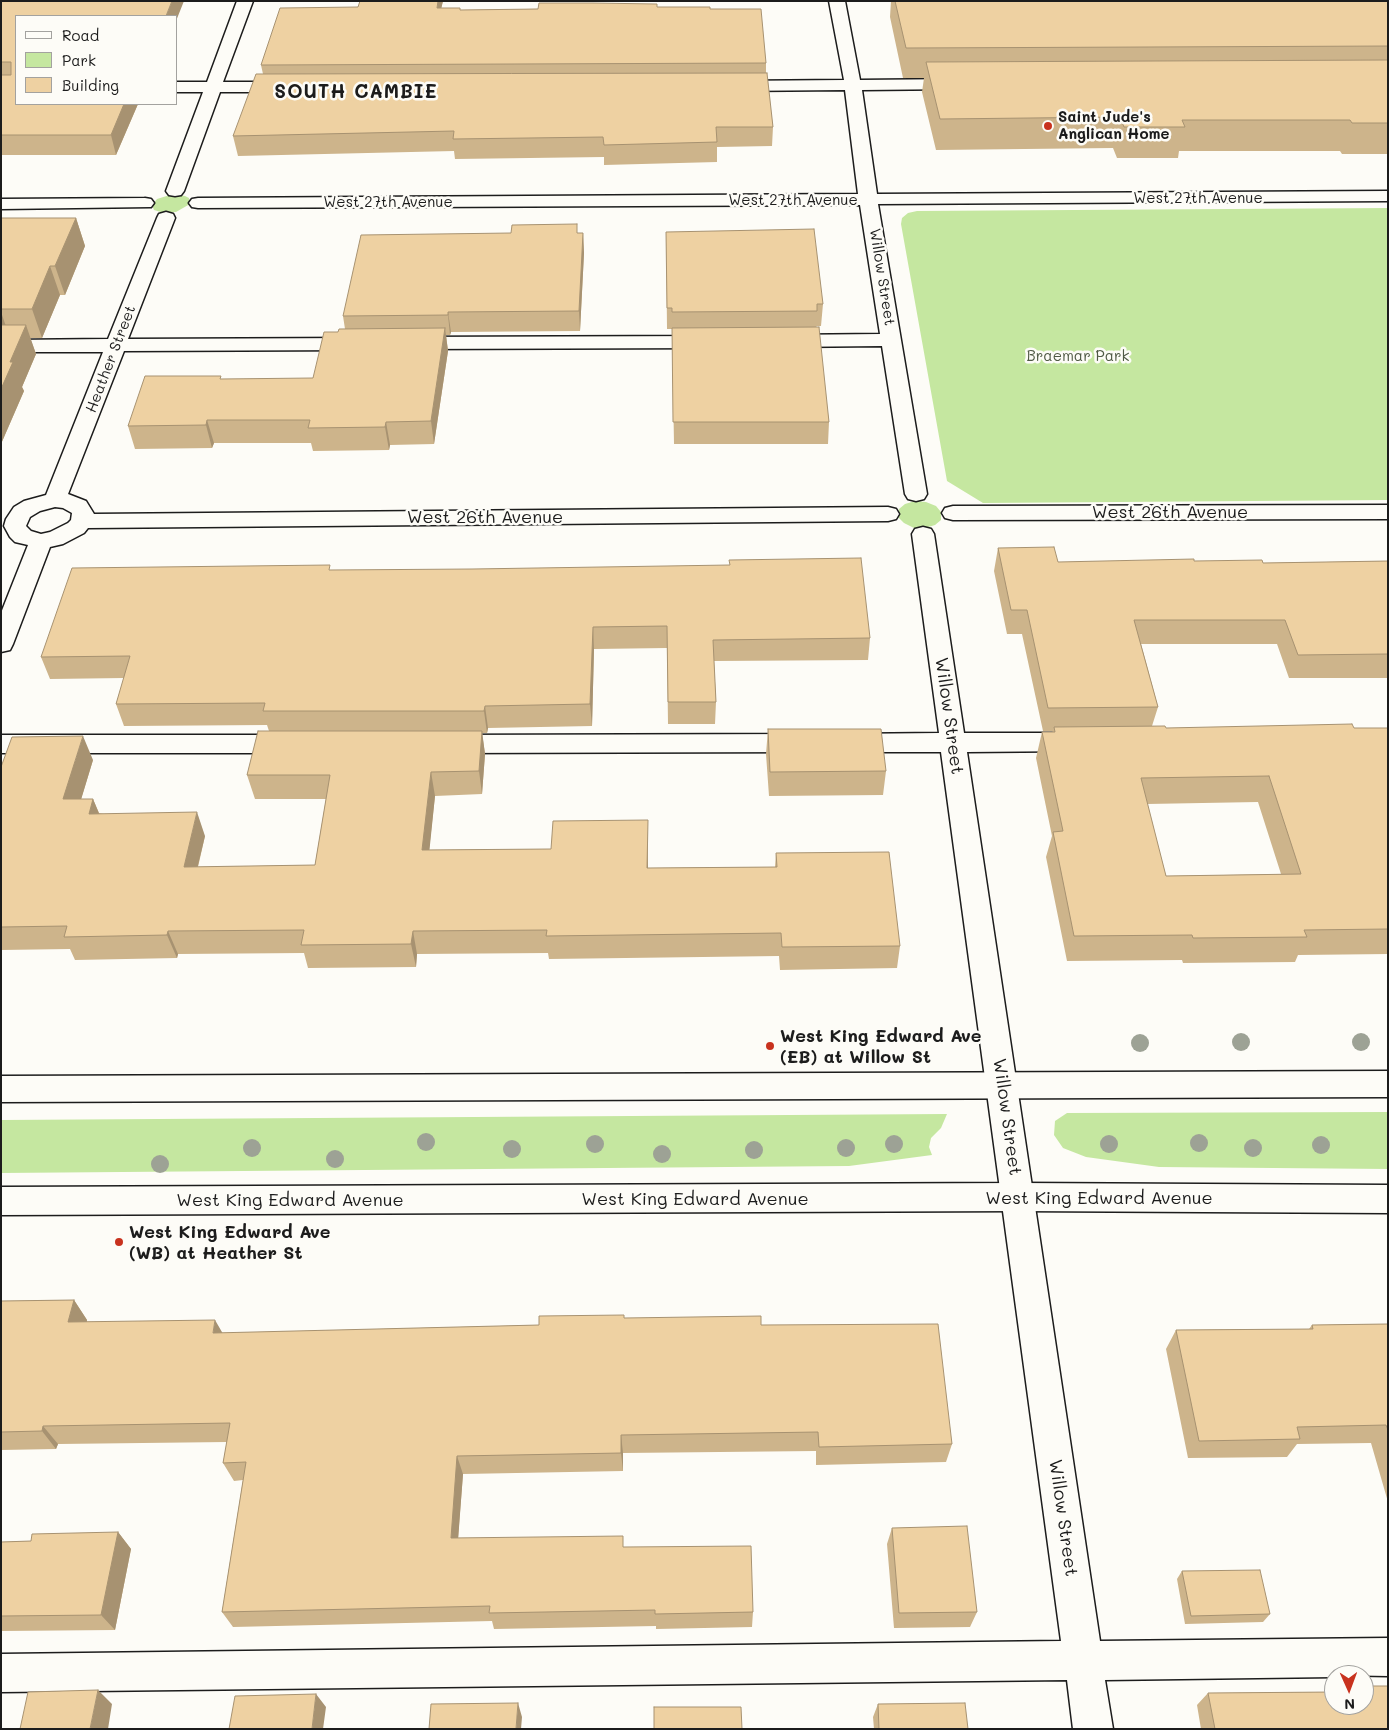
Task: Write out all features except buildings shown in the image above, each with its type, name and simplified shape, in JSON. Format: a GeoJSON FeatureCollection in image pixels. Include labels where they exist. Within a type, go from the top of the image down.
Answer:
{"type":"FeatureCollection","features":[{"type":"Feature","properties":{"kind":"street"},"geometry":{"type":"LineString","coordinates":[[175,191],[245,1]]}},
{"type":"Feature","properties":{"kind":"street","name":"Willow Street"},"geometry":{"type":"LineString","coordinates":[[837,1],[853,85],[869,200],[892,340],[936,501]]}},
{"type":"Feature","properties":{"kind":"street"},"geometry":{"type":"LineString","coordinates":[[713,86],[979,84]]}},
{"type":"Feature","properties":{"kind":"street"},"geometry":{"type":"LineString","coordinates":[[178,87],[300,87]]}},
{"type":"Feature","properties":{"kind":"street"},"geometry":{"type":"LineString","coordinates":[[1,204],[145,203],[154,196],[175,191],[189,193],[198,202],[196,207],[184,215],[166,218],[150,215],[144,208],[145,203]]}},
{"type":"Feature","properties":{"kind":"street","name":"West 27th Avenue"},"geometry":{"type":"LineString","coordinates":[[198,202],[1388,196]]}},
{"type":"Feature","properties":{"kind":"street","name":"Heather Street"},"geometry":{"type":"LineString","coordinates":[[55,500],[166,218]]}},
{"type":"Feature","properties":{"kind":"street"},"geometry":{"type":"LineString","coordinates":[[767,341],[892,340]]}},
{"type":"Feature","properties":{"kind":"street"},"geometry":{"type":"LineString","coordinates":[[11,346],[727,342]]}},
{"type":"Feature","properties":{"kind":"street"},"geometry":{"type":"LineString","coordinates":[[55,500],[68,501],[78,506],[83,512],[82,521],[67,535],[41,541],[23,537],[9,519],[32,506],[55,500]]}},
{"type":"Feature","properties":{"kind":"street","name":"West 26th Avenue"},"geometry":{"type":"LineString","coordinates":[[82,521],[888,514],[889,506],[895,500],[1388,512]]}},
{"type":"Feature","properties":{"kind":"street"},"geometry":{"type":"LineString","coordinates":[[888,514],[891,522],[910,533],[936,533],[946,529],[952,522],[936,501]]}},
{"type":"Feature","properties":{"kind":"street","name":"Willow Street"},"geometry":{"type":"LineString","coordinates":[[923,534],[1094,1729]]}},
{"type":"Feature","properties":{"kind":"street"},"geometry":{"type":"LineString","coordinates":[[1,644],[41,541]]}},
{"type":"Feature","properties":{"kind":"street"},"geometry":{"type":"LineString","coordinates":[[423,744],[1100,742]]}},
{"type":"Feature","properties":{"kind":"street"},"geometry":{"type":"LineString","coordinates":[[1,744],[314,744]]}},
{"type":"Feature","properties":{"kind":"street"},"geometry":{"type":"LineString","coordinates":[[1,1089],[1388,1084]]}},
{"type":"Feature","properties":{"kind":"street","name":"West King Edward Avenue"},"geometry":{"type":"LineString","coordinates":[[1,1201],[1018,1198],[1388,1199]]}},
{"type":"Feature","properties":{"kind":"street"},"geometry":{"type":"LineString","coordinates":[[1,1672],[1388,1657]]}},
{"type":"Feature","properties":{"kind":"green space"},"geometry":{"type":"Polygon","coordinates":[[[173,194],[189,198],[190,204],[176,212],[164,213],[154,210],[152,205],[157,199],[173,194]]]}},
{"type":"Feature","properties":{"kind":"green space","name":"Braemar Park"},"geometry":{"type":"Polygon","coordinates":[[[1388,208],[1388,500],[983,503],[947,481],[901,224],[902,218],[908,213],[917,211],[1388,208]]]}},
{"type":"Feature","properties":{"kind":"green space"},"geometry":{"type":"Polygon","coordinates":[[[915,501],[926,502],[936,506],[941,512],[941,520],[935,525],[925,528],[914,528],[904,523],[898,517],[899,509],[905,504],[915,501]]]}},
{"type":"Feature","properties":{"kind":"green space"},"geometry":{"type":"Polygon","coordinates":[[[1388,1112],[1388,1169],[1159,1167],[1086,1157],[1063,1148],[1054,1135],[1055,1121],[1067,1113],[1388,1112]]]}},
{"type":"Feature","properties":{"kind":"green space"},"geometry":{"type":"Polygon","coordinates":[[[947,1114],[941,1128],[931,1138],[929,1147],[932,1155],[849,1166],[1,1173],[1,1120],[947,1114]]]}},
{"type":"Feature","properties":{"kind":"place","name":"Saint Jude's Anglican Home"},"geometry":{"type":"Point","coordinates":[1048,126]}},
{"type":"Feature","properties":{"kind":"place","name":"West King Edward Ave (EB) at Willow St"},"geometry":{"type":"Point","coordinates":[770,1046]}},
{"type":"Feature","properties":{"kind":"place","name":"West King Edward Ave (WB) at Heather St"},"geometry":{"type":"Point","coordinates":[119,1242]}},
{"type":"Feature","properties":{"kind":"district","name":"SOUTH CAMBIE"},"geometry":{"type":"Point","coordinates":[356,92]}}]}
